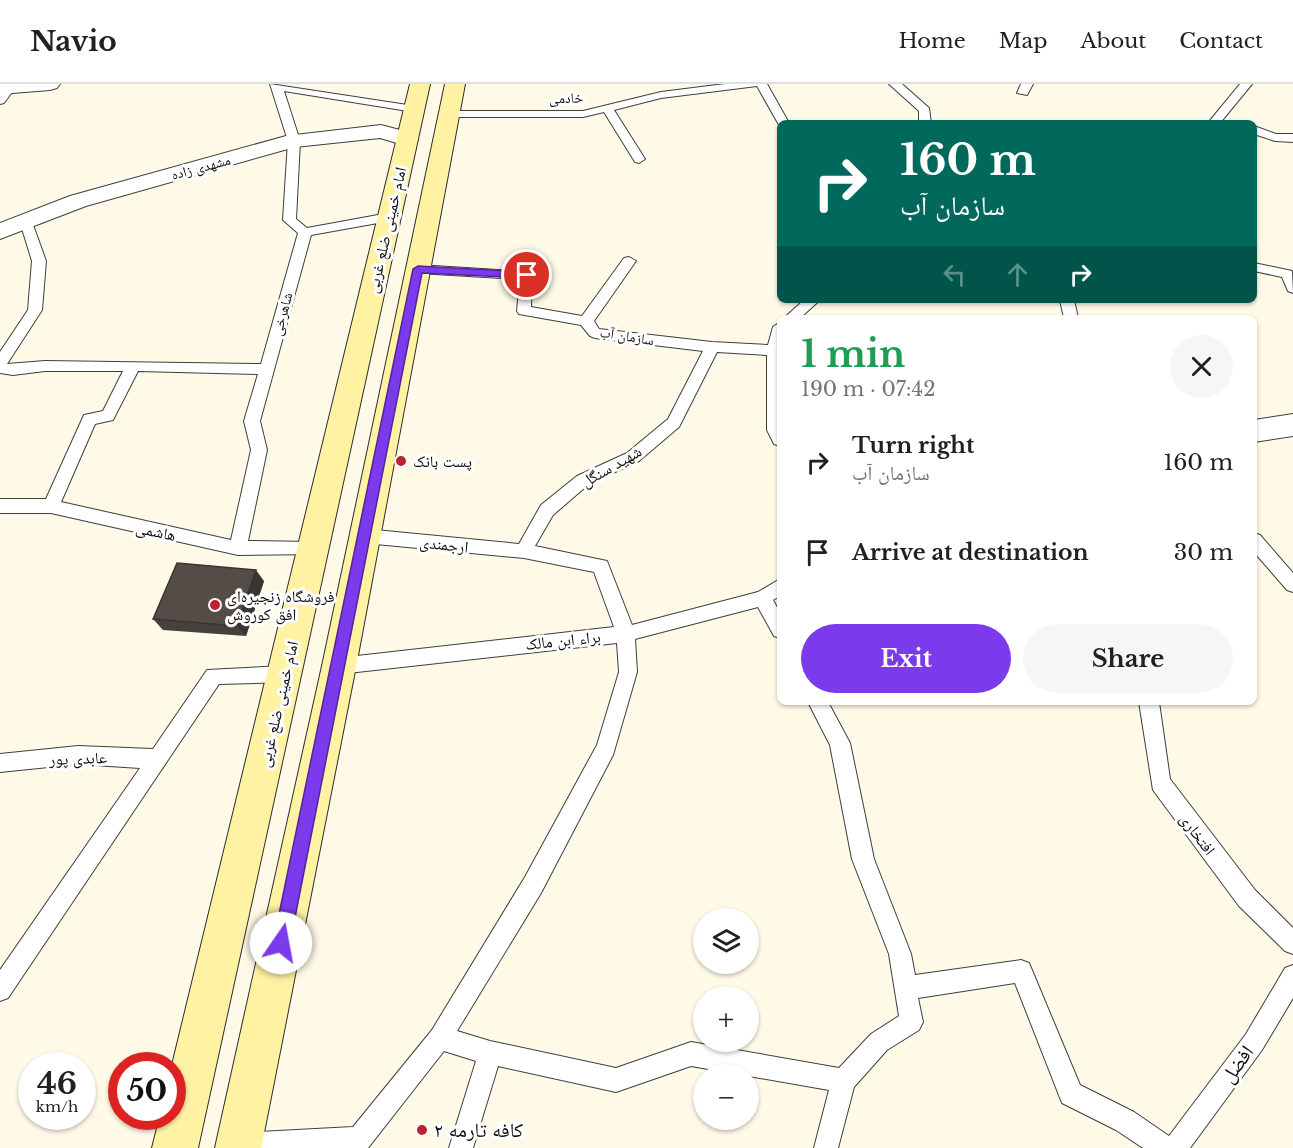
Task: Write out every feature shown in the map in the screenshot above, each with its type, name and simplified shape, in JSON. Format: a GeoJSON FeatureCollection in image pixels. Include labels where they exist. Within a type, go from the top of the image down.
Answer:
{"type":"FeatureCollection","features":[{"type":"Feature","properties":{"kind":"main road"},"geometry":{"type":"LineString","coordinates":[[239,1146],[339,666],[450,112],[414,110]]}},
{"type":"Feature","properties":{"kind":"main road","name":"امام خمینی ضلع غربی"},"geometry":{"type":"LineString","coordinates":[[175,1148],[414,110]]}},
{"type":"Feature","properties":{"kind":"street"},"geometry":{"type":"LineString","coordinates":[[3,92],[50,84]]}},
{"type":"Feature","properties":{"kind":"street","name":"مشهدی زاده"},"geometry":{"type":"LineString","coordinates":[[0,232],[78,201],[294,141],[381,131],[414,110]]}},
{"type":"Feature","properties":{"kind":"street"},"geometry":{"type":"LineString","coordinates":[[1257,431],[1293,425]]}},
{"type":"Feature","properties":{"kind":"lane","name":"خادمی"},"geometry":{"type":"LineString","coordinates":[[450,112],[583,114],[661,95],[753,84]]}},
{"type":"Feature","properties":{"kind":"lane"},"geometry":{"type":"LineString","coordinates":[[761,84],[781,120]]}},
{"type":"Feature","properties":{"kind":"lane"},"geometry":{"type":"LineString","coordinates":[[895,84],[925,110],[926,120]]}},
{"type":"Feature","properties":{"kind":"lane"},"geometry":{"type":"LineString","coordinates":[[1217,120],[1246,84]]}},
{"type":"Feature","properties":{"kind":"lane"},"geometry":{"type":"LineString","coordinates":[[389,217],[305,232],[289,220],[294,141],[276,85],[414,110]]}},
{"type":"Feature","properties":{"kind":"lane"},"geometry":{"type":"LineString","coordinates":[[607,108],[639,159]]}},
{"type":"Feature","properties":{"kind":"lane"},"geometry":{"type":"LineString","coordinates":[[1257,131],[1275,137],[1293,138]]}},
{"type":"Feature","properties":{"kind":"lane"},"geometry":{"type":"LineString","coordinates":[[0,363],[35,310],[39,261],[26,222]]}},
{"type":"Feature","properties":{"kind":"lane","name":"شاهرخی"},"geometry":{"type":"LineString","coordinates":[[238,548],[259,450],[252,421],[305,232]]}},
{"type":"Feature","properties":{"kind":"lane"},"geometry":{"type":"LineString","coordinates":[[586,321],[629,261]]}},
{"type":"Feature","properties":{"kind":"lane"},"geometry":{"type":"LineString","coordinates":[[1257,268],[1287,274],[1293,288]]}},
{"type":"Feature","properties":{"kind":"lane","name":"سازمان آب"},"geometry":{"type":"LineString","coordinates":[[418,269],[527,275],[524,311],[586,321],[595,333],[712,348],[774,350]]}},
{"type":"Feature","properties":{"kind":"lane"},"geometry":{"type":"LineString","coordinates":[[795,315],[809,303]]}},
{"type":"Feature","properties":{"kind":"lane"},"geometry":{"type":"LineString","coordinates":[[777,338],[774,350],[775,430],[777,434]]}},
{"type":"Feature","properties":{"kind":"lane","name":"شهید سنگل"},"geometry":{"type":"LineString","coordinates":[[524,551],[547,510],[583,480],[633,457],[674,423],[712,348]]}},
{"type":"Feature","properties":{"kind":"lane"},"geometry":{"type":"LineString","coordinates":[[0,368],[13,370],[45,366],[133,366],[267,369]]}},
{"type":"Feature","properties":{"kind":"lane"},"geometry":{"type":"LineString","coordinates":[[51,506],[88,419],[108,416],[133,366]]}},
{"type":"Feature","properties":{"kind":"lane","name":"هاشمی"},"geometry":{"type":"LineString","coordinates":[[0,507],[51,506],[238,548],[313,549]]}},
{"type":"Feature","properties":{"kind":"lane","name":"ارجمندی"},"geometry":{"type":"LineString","coordinates":[[365,536],[524,551],[601,566],[626,634]]}},
{"type":"Feature","properties":{"kind":"lane"},"geometry":{"type":"LineString","coordinates":[[1257,543],[1293,585]]}},
{"type":"Feature","properties":{"kind":"lane","name":"براء ابن مالک"},"geometry":{"type":"LineString","coordinates":[[339,666],[626,634],[763,598],[777,588]]}},
{"type":"Feature","properties":{"kind":"lane"},"geometry":{"type":"LineString","coordinates":[[763,598],[777,624]]}},
{"type":"Feature","properties":{"kind":"lane"},"geometry":{"type":"LineString","coordinates":[[239,1146],[359,1139],[440,1038],[533,885],[606,748],[628,672],[626,634]]}},
{"type":"Feature","properties":{"kind":"lane"},"geometry":{"type":"LineString","coordinates":[[0,990],[214,676],[285,674]]}},
{"type":"Feature","properties":{"kind":"lane"},"geometry":{"type":"LineString","coordinates":[[820,705],[840,743],[862,859],[900,954],[911,1022],[879,1042],[844,1081],[826,1148]]}},
{"type":"Feature","properties":{"kind":"lane","name":"افتخاری"},"geometry":{"type":"LineString","coordinates":[[1149,705],[1160,783],[1247,898],[1293,943]]}},
{"type":"Feature","properties":{"kind":"lane","name":"عابدی پور"},"geometry":{"type":"LineString","coordinates":[[0,763],[78,754],[157,759]]}},
{"type":"Feature","properties":{"kind":"lane"},"geometry":{"type":"LineString","coordinates":[[906,988],[1021,971],[1071,1094],[1125,1121],[1165,1148]]}},
{"type":"Feature","properties":{"kind":"lane","name":"افضل"},"geometry":{"type":"LineString","coordinates":[[1175,1148],[1254,1042],[1293,976]]}},
{"type":"Feature","properties":{"kind":"lane"},"geometry":{"type":"LineString","coordinates":[[440,1038],[490,1053],[616,1080],[691,1054],[844,1081]]}},
{"type":"Feature","properties":{"kind":"lane"},"geometry":{"type":"LineString","coordinates":[[461,1148],[490,1053]]}},
{"type":"Feature","properties":{"kind":"building","name":"فروشگاه زنجیره‌ای افق کوروش"},"geometry":{"type":"Polygon","coordinates":[[[177,563],[256,570],[237,626],[153,619],[177,563]]]}},
{"type":"Feature","properties":{"kind":"place","name":"پست بانک"},"geometry":{"type":"Point","coordinates":[401,461]}},
{"type":"Feature","properties":{"kind":"place","name":"فروشگاه زنجیره‌ای افق کوروش"},"geometry":{"type":"Point","coordinates":[215,605]}},
{"type":"Feature","properties":{"kind":"place","name":"کافه تارمه ۲"},"geometry":{"type":"Point","coordinates":[422,1130]}},
{"type":"Feature","properties":{"kind":"route"},"geometry":{"type":"LineString","coordinates":[[281,943],[418,269],[527,275]]}}]}
